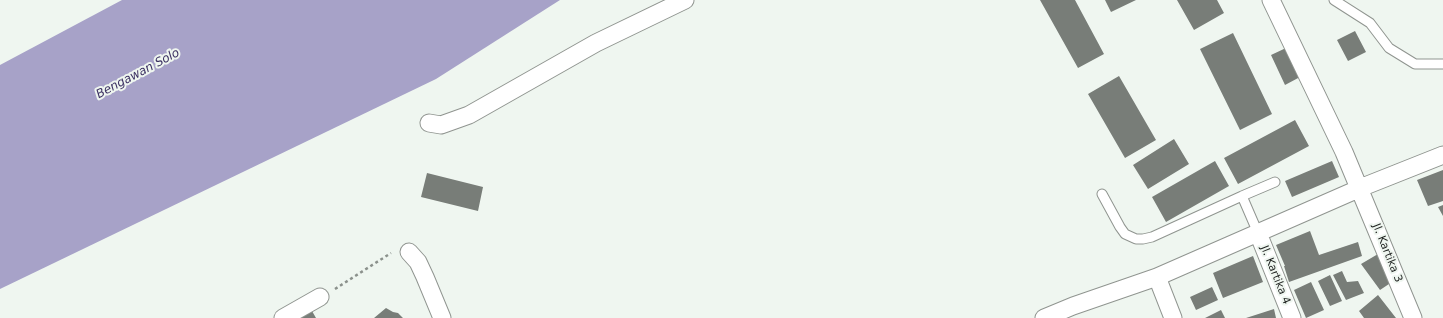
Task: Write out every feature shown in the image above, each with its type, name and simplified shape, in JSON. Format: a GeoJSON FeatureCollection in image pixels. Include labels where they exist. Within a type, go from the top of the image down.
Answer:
{"type":"FeatureCollection","features":[{"type":"Feature","properties":{"kind":"street"},"geometry":{"type":"LineString","coordinates":[[429,123],[441,125],[469,115],[596,43],[685,0]]}},
{"type":"Feature","properties":{"kind":"street","name":"Jl. Kartika 3"},"geometry":{"type":"LineString","coordinates":[[1271,0],[1344,152],[1414,318]]}},
{"type":"Feature","properties":{"kind":"street"},"geometry":{"type":"LineString","coordinates":[[1055,316],[1156,277],[1258,232],[1356,181],[1443,155]]}},
{"type":"Feature","properties":{"kind":"street","name":"Jl. Kartika 4"},"geometry":{"type":"LineString","coordinates":[[1258,232],[1292,318]]}},
{"type":"Feature","properties":{"kind":"street"},"geometry":{"type":"LineString","coordinates":[[409,252],[418,262],[442,318]]}},
{"type":"Feature","properties":{"kind":"street"},"geometry":{"type":"LineString","coordinates":[[1156,277],[1173,318]]}},
{"type":"Feature","properties":{"kind":"street"},"geometry":{"type":"LineString","coordinates":[[283,318],[320,297]]}},
{"type":"Feature","properties":{"kind":"lane"},"geometry":{"type":"LineString","coordinates":[[1334,0],[1370,23],[1389,48],[1415,64],[1443,64]]}},
{"type":"Feature","properties":{"kind":"lane"},"geometry":{"type":"LineString","coordinates":[[1102,194],[1120,228],[1131,237],[1143,239],[1152,237],[1275,182]]}},
{"type":"Feature","properties":{"kind":"lane"},"geometry":{"type":"LineString","coordinates":[[1242,196],[1258,232]]}},
{"type":"Feature","properties":{"kind":"path"},"geometry":{"type":"LineString","coordinates":[[320,297],[391,253],[401,250],[409,252]]}},
{"type":"Feature","properties":{"kind":"water","name":"Bengawan Solo"},"geometry":{"type":"Polygon","coordinates":[[[122,0],[560,0],[436,79],[0,289],[0,65],[122,0]]]}},
{"type":"Feature","properties":{"kind":"building"},"geometry":{"type":"Polygon","coordinates":[[[1040,0],[1075,0],[1104,54],[1078,68],[1040,0]]]}},
{"type":"Feature","properties":{"kind":"building"},"geometry":{"type":"Polygon","coordinates":[[[1105,0],[1136,0],[1111,12],[1105,0]]]}},
{"type":"Feature","properties":{"kind":"building"},"geometry":{"type":"Polygon","coordinates":[[[1177,0],[1217,0],[1224,13],[1194,30],[1177,0]]]}},
{"type":"Feature","properties":{"kind":"building"},"geometry":{"type":"Polygon","coordinates":[[[1355,31],[1366,52],[1348,61],[1337,40],[1355,31]]]}},
{"type":"Feature","properties":{"kind":"building"},"geometry":{"type":"Polygon","coordinates":[[[1233,33],[1272,114],[1240,130],[1200,49],[1233,33]]]}},
{"type":"Feature","properties":{"kind":"building"},"geometry":{"type":"Polygon","coordinates":[[[1286,48],[1300,77],[1285,85],[1271,55],[1286,48]]]}},
{"type":"Feature","properties":{"kind":"building"},"geometry":{"type":"Polygon","coordinates":[[[1119,76],[1156,140],[1125,158],[1088,94],[1119,76]]]}},
{"type":"Feature","properties":{"kind":"building"},"geometry":{"type":"Polygon","coordinates":[[[1295,120],[1309,146],[1238,184],[1224,158],[1295,120]]]}},
{"type":"Feature","properties":{"kind":"building"},"geometry":{"type":"Polygon","coordinates":[[[1174,139],[1189,164],[1148,189],[1133,165],[1174,139]]]}},
{"type":"Feature","properties":{"kind":"building"},"geometry":{"type":"Polygon","coordinates":[[[1215,161],[1229,186],[1166,222],[1152,197],[1215,161]]]}},
{"type":"Feature","properties":{"kind":"building"},"geometry":{"type":"Polygon","coordinates":[[[1332,161],[1339,177],[1292,197],[1285,181],[1332,161]]]}},
{"type":"Feature","properties":{"kind":"building"},"geometry":{"type":"Polygon","coordinates":[[[1443,170],[1443,201],[1428,206],[1417,180],[1443,170]]]}},
{"type":"Feature","properties":{"kind":"building"},"geometry":{"type":"Polygon","coordinates":[[[427,173],[483,187],[478,211],[421,197],[427,173]]]}},
{"type":"Feature","properties":{"kind":"building"},"geometry":{"type":"Polygon","coordinates":[[[1443,205],[1443,216],[1438,207],[1443,205]]]}},
{"type":"Feature","properties":{"kind":"building"},"geometry":{"type":"Polygon","coordinates":[[[1310,231],[1319,255],[1358,242],[1362,256],[1289,282],[1285,266],[1276,245],[1310,231]]]}},
{"type":"Feature","properties":{"kind":"building"},"geometry":{"type":"Polygon","coordinates":[[[1378,254],[1392,282],[1380,290],[1361,264],[1378,254]]]}},
{"type":"Feature","properties":{"kind":"building"},"geometry":{"type":"Polygon","coordinates":[[[1253,256],[1263,282],[1223,298],[1213,273],[1253,256]]]}},
{"type":"Feature","properties":{"kind":"building"},"geometry":{"type":"Polygon","coordinates":[[[1342,271],[1347,282],[1358,281],[1364,293],[1346,300],[1333,275],[1342,271]]]}},
{"type":"Feature","properties":{"kind":"building"},"geometry":{"type":"Polygon","coordinates":[[[1330,275],[1342,301],[1330,306],[1318,281],[1330,275]]]}},
{"type":"Feature","properties":{"kind":"building"},"geometry":{"type":"Polygon","coordinates":[[[1311,282],[1324,310],[1306,318],[1294,290],[1311,282]]]}},
{"type":"Feature","properties":{"kind":"building"},"geometry":{"type":"Polygon","coordinates":[[[1212,287],[1218,300],[1196,310],[1190,297],[1212,287]]]}},
{"type":"Feature","properties":{"kind":"building"},"geometry":{"type":"Polygon","coordinates":[[[1378,295],[1396,318],[1364,318],[1359,311],[1378,295]]]}},
{"type":"Feature","properties":{"kind":"building"},"geometry":{"type":"Polygon","coordinates":[[[386,308],[398,313],[403,318],[374,318],[386,308]]]}},
{"type":"Feature","properties":{"kind":"building"},"geometry":{"type":"Polygon","coordinates":[[[1274,309],[1276,318],[1246,318],[1274,309]]]}},
{"type":"Feature","properties":{"kind":"building"},"geometry":{"type":"Polygon","coordinates":[[[1221,310],[1225,318],[1205,318],[1221,310]]]}},
{"type":"Feature","properties":{"kind":"building"},"geometry":{"type":"Polygon","coordinates":[[[312,311],[316,318],[300,318],[312,311]]]}}]}
